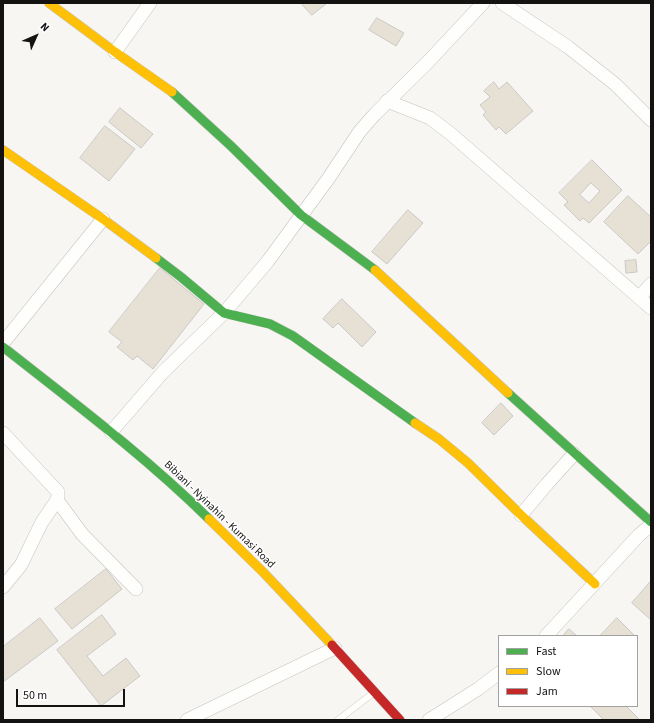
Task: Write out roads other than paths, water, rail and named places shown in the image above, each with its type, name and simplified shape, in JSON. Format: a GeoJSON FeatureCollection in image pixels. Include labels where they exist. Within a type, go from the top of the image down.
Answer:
{"type":"FeatureCollection","features":[{"type":"Feature","properties":{"kind":"street"},"geometry":{"type":"LineString","coordinates":[[49,3],[115,52],[168,88],[231,146],[301,215],[370,266],[651,523],[547,635]]}},
{"type":"Feature","properties":{"kind":"street"},"geometry":{"type":"LineString","coordinates":[[115,52],[150,3]]}},
{"type":"Feature","properties":{"kind":"street"},"geometry":{"type":"LineString","coordinates":[[111,432],[163,372],[224,313],[268,261],[328,179],[360,131],[387,101],[427,63],[483,3]]}},
{"type":"Feature","properties":{"kind":"street"},"geometry":{"type":"LineString","coordinates":[[502,3],[568,47],[615,84],[651,120]]}},
{"type":"Feature","properties":{"kind":"street"},"geometry":{"type":"LineString","coordinates":[[387,101],[430,118],[452,134],[651,308]]}},
{"type":"Feature","properties":{"kind":"street"},"geometry":{"type":"LineString","coordinates":[[3,150],[103,219],[180,277],[224,313],[270,324],[293,336],[398,412],[439,439],[468,463],[595,584]]}},
{"type":"Feature","properties":{"kind":"street"},"geometry":{"type":"LineString","coordinates":[[3,343],[103,219]]}},
{"type":"Feature","properties":{"kind":"street"},"geometry":{"type":"LineString","coordinates":[[639,298],[651,284]]}},
{"type":"Feature","properties":{"kind":"street","name":"Bibiani - Nyinahin - Kumasi Road"},"geometry":{"type":"LineString","coordinates":[[3,346],[111,432],[185,496],[264,573],[375,691],[400,720]]}},
{"type":"Feature","properties":{"kind":"street"},"geometry":{"type":"LineString","coordinates":[[3,433],[58,492],[57,500],[42,522],[21,565],[3,587]]}},
{"type":"Feature","properties":{"kind":"street"},"geometry":{"type":"LineString","coordinates":[[521,515],[574,454]]}},
{"type":"Feature","properties":{"kind":"street"},"geometry":{"type":"LineString","coordinates":[[57,500],[82,534],[136,589]]}},
{"type":"Feature","properties":{"kind":"street"},"geometry":{"type":"LineString","coordinates":[[187,720],[335,648]]}},
{"type":"Feature","properties":{"kind":"street"},"geometry":{"type":"LineString","coordinates":[[429,720],[478,689],[498,674]]}},
{"type":"Feature","properties":{"kind":"lane"},"geometry":{"type":"LineString","coordinates":[[338,720],[375,691]]}}]}
